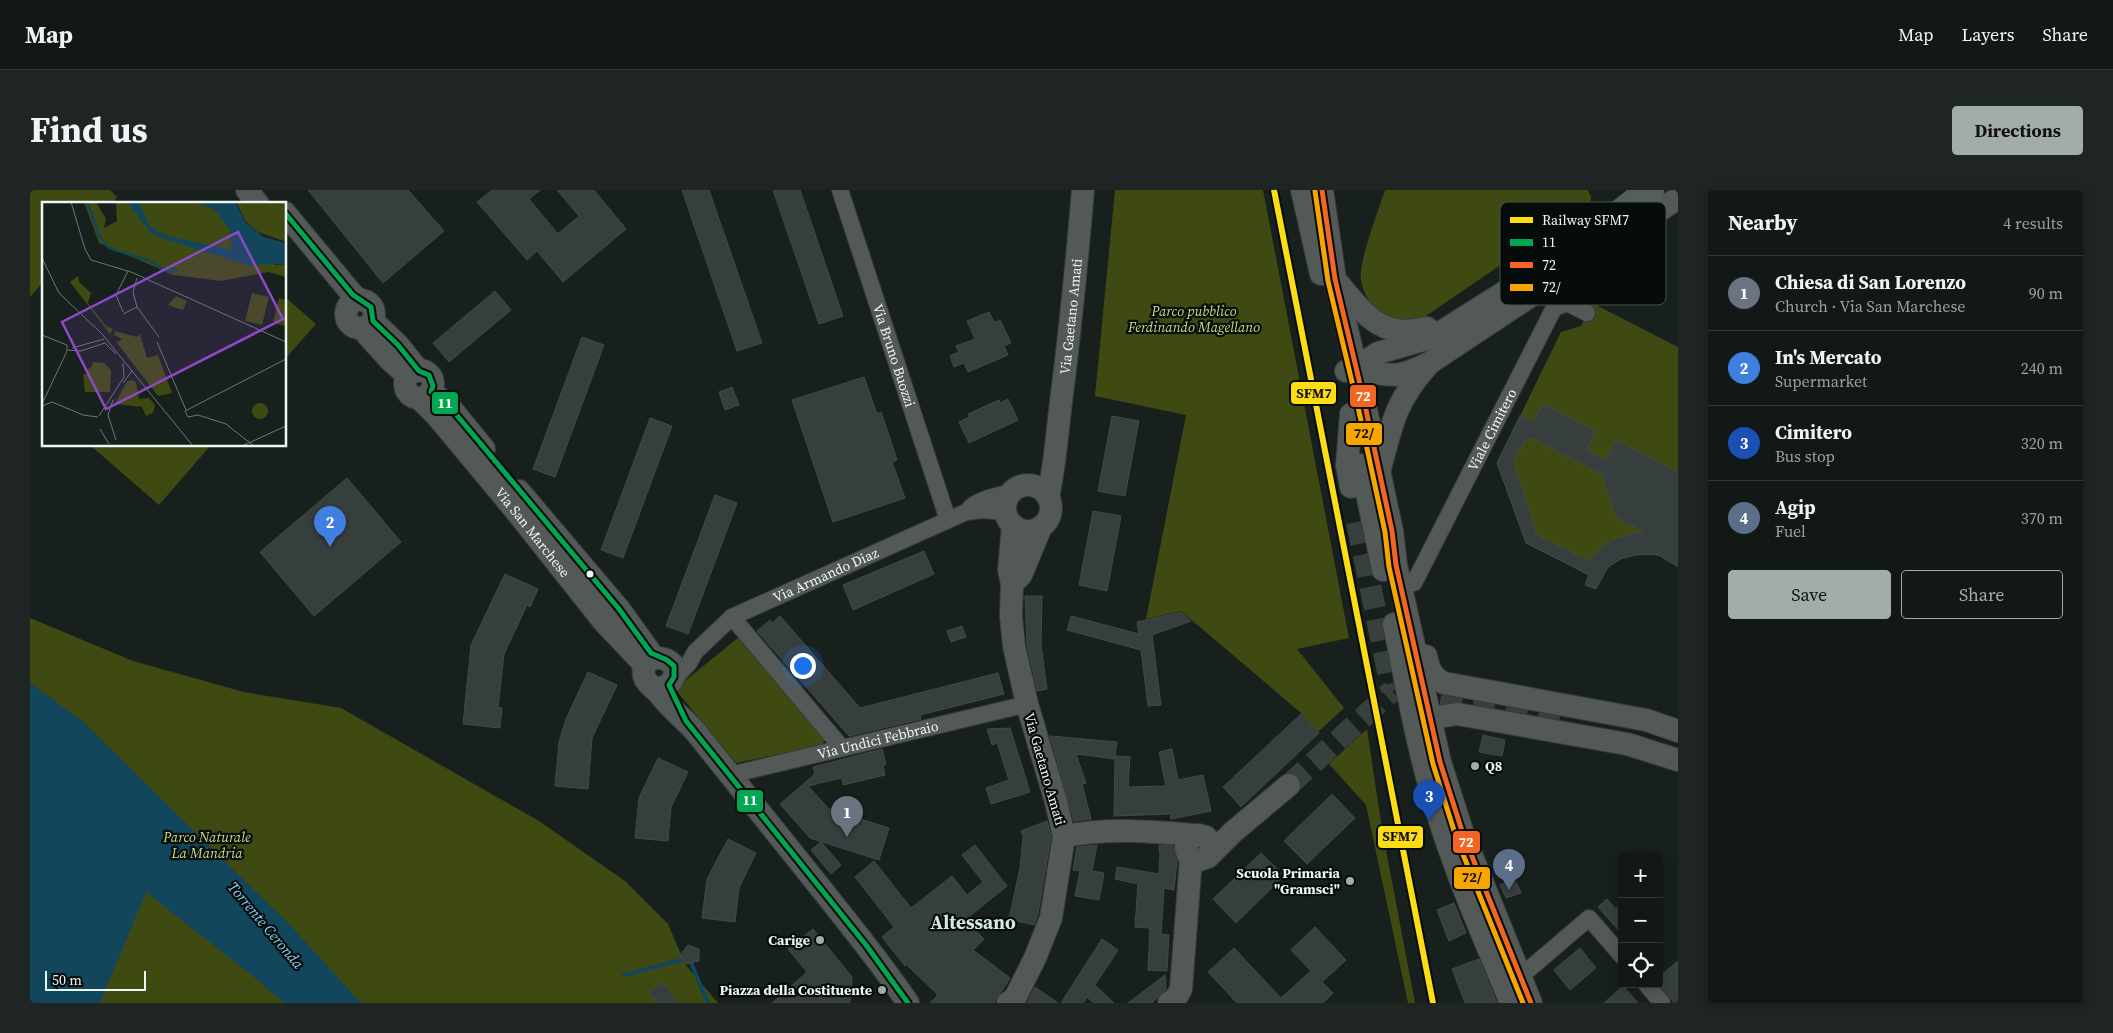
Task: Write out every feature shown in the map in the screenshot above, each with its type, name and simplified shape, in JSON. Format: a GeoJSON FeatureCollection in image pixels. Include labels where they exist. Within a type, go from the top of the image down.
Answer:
{"type":"FeatureCollection","features":[{"type":"Feature","properties":{"kind":"highway"},"geometry":{"type":"LineString","coordinates":[[1635,202],[1650,190]]}},
{"type":"Feature","properties":{"kind":"street"},"geometry":{"type":"LineString","coordinates":[[247,190],[256,202]]}},
{"type":"Feature","properties":{"kind":"street"},"geometry":{"type":"LineString","coordinates":[[266,190],[275,202]]}},
{"type":"Feature","properties":{"kind":"street","name":"Via Bruno Buozzi"},"geometry":{"type":"LineString","coordinates":[[840,190],[948,520]]}},
{"type":"Feature","properties":{"kind":"street","name":"Via Gaetano Amati"},"geometry":{"type":"LineString","coordinates":[[1048,497],[1055,463],[1056,441],[1071,323],[1083,190]]}},
{"type":"Feature","properties":{"kind":"street"},"geometry":{"type":"LineString","coordinates":[[1302,190],[1349,370],[1379,473],[1392,531],[1396,565],[1432,718],[1440,762],[1454,805],[1531,1003]]}},
{"type":"Feature","properties":{"kind":"street"},"geometry":{"type":"LineString","coordinates":[[1322,190],[1349,370],[1351,414],[1347,465],[1357,522]]}},
{"type":"Feature","properties":{"kind":"street"},"geometry":{"type":"LineString","coordinates":[[1649,202],[1667,190]]}},
{"type":"Feature","properties":{"kind":"street"},"geometry":{"type":"LineString","coordinates":[[1666,206],[1678,198]]}},
{"type":"Feature","properties":{"kind":"street"},"geometry":{"type":"LineString","coordinates":[[286,214],[354,295],[353,305],[337,297],[286,236]]}},
{"type":"Feature","properties":{"kind":"street"},"geometry":{"type":"LineString","coordinates":[[1335,279],[1364,313],[1379,325],[1389,329],[1402,331],[1420,330],[1466,316]]}},
{"type":"Feature","properties":{"kind":"street"},"geometry":{"type":"LineString","coordinates":[[1349,370],[1378,353],[1427,339],[1500,294]]}},
{"type":"Feature","properties":{"kind":"street","name":"Via San Marchese"},"geometry":{"type":"LineString","coordinates":[[353,305],[367,302],[372,307],[374,314],[367,324],[389,360],[413,373],[405,387],[408,392],[425,395],[458,442],[604,622],[641,661],[662,673],[686,721],[730,775]]}},
{"type":"Feature","properties":{"kind":"street"},"geometry":{"type":"LineString","coordinates":[[1349,370],[1386,376],[1396,376],[1411,372],[1431,362],[1517,305]]}},
{"type":"Feature","properties":{"kind":"street","name":"Viale Cimitero"},"geometry":{"type":"LineString","coordinates":[[1414,583],[1554,308],[1562,305]]}},
{"type":"Feature","properties":{"kind":"street","name":"Viale Cimitero"},"geometry":{"type":"LineString","coordinates":[[1571,305],[1587,313]]}},
{"type":"Feature","properties":{"kind":"street"},"geometry":{"type":"LineString","coordinates":[[1379,473],[1397,407],[1413,381],[1431,362]]}},
{"type":"Feature","properties":{"kind":"street"},"geometry":{"type":"LineString","coordinates":[[1351,414],[1414,723],[1437,813],[1511,1003]]}},
{"type":"Feature","properties":{"kind":"street","name":"Via Gaetano Amati"},"geometry":{"type":"LineString","coordinates":[[1008,1003],[1015,998],[1035,958],[1051,918],[1064,836],[1027,704],[1014,646],[1011,616],[1012,584],[1009,570],[1013,504],[1045,462],[1056,441]]}},
{"type":"Feature","properties":{"kind":"street"},"geometry":{"type":"LineString","coordinates":[[1012,584],[1021,575],[1041,526],[1051,510],[1048,497],[1037,487],[1013,504],[1029,530],[1041,526]]}},
{"type":"Feature","properties":{"kind":"street","name":"Via Armando Diaz"},"geometry":{"type":"LineString","coordinates":[[662,673],[689,663],[695,652],[732,616],[966,512],[972,505],[997,495],[1013,504]]}},
{"type":"Feature","properties":{"kind":"street"},"geometry":{"type":"LineString","coordinates":[[1396,565],[1414,583],[1428,667],[1438,681],[1646,720],[1678,731]]}},
{"type":"Feature","properties":{"kind":"street"},"geometry":{"type":"LineString","coordinates":[[732,616],[842,748]]}},
{"type":"Feature","properties":{"kind":"street","name":"Via Undici Febbraio"},"geometry":{"type":"LineString","coordinates":[[730,775],[1027,704]]}},
{"type":"Feature","properties":{"kind":"street"},"geometry":{"type":"LineString","coordinates":[[1432,718],[1457,714],[1493,720],[1627,744],[1678,760]]}},
{"type":"Feature","properties":{"kind":"street"},"geometry":{"type":"LineString","coordinates":[[1560,717],[1638,731],[1665,741],[1678,749]]}},
{"type":"Feature","properties":{"kind":"street"},"geometry":{"type":"LineString","coordinates":[[730,775],[866,945],[908,1003]]}},
{"type":"Feature","properties":{"kind":"street"},"geometry":{"type":"LineString","coordinates":[[1175,1001],[1180,989],[1190,886],[1199,849],[1233,832],[1289,785]]}},
{"type":"Feature","properties":{"kind":"street"},"geometry":{"type":"LineString","coordinates":[[1064,836],[1094,831],[1162,832],[1199,849]]}},
{"type":"Feature","properties":{"kind":"street"},"geometry":{"type":"LineString","coordinates":[[1520,977],[1589,918],[1618,951]]}},
{"type":"Feature","properties":{"kind":"street"},"geometry":{"type":"LineString","coordinates":[[1649,988],[1662,1003]]}},
{"type":"Feature","properties":{"kind":"green space"},"geometry":{"type":"Polygon","coordinates":[[[30,190],[110,190],[117,197],[113,202],[42,202],[42,283],[30,297],[30,190]]]}},
{"type":"Feature","properties":{"kind":"green space","name":"Parco pubblico Ferdinando Magellano"},"geometry":{"type":"Polygon","coordinates":[[[1115,190],[1263,190],[1349,638],[1297,649],[1344,708],[1318,732],[1301,713],[1181,611],[1146,619],[1186,415],[1095,396],[1115,190]]]}},
{"type":"Feature","properties":{"kind":"green space"},"geometry":{"type":"Polygon","coordinates":[[[1385,190],[1588,190],[1591,197],[1590,202],[1500,202],[1500,265],[1417,322],[1390,319],[1379,312],[1367,297],[1362,286],[1361,272],[1385,190]]]}},
{"type":"Feature","properties":{"kind":"green space"},"geometry":{"type":"Polygon","coordinates":[[[286,298],[316,324],[286,358],[286,298]]]}},
{"type":"Feature","properties":{"kind":"green space"},"geometry":{"type":"Polygon","coordinates":[[[1591,305],[1596,305],[1678,347],[1678,544],[1667,559],[1660,556],[1636,554],[1621,559],[1606,570],[1596,589],[1585,585],[1589,575],[1526,543],[1497,463],[1561,332],[1581,326],[1591,305]]]}},
{"type":"Feature","properties":{"kind":"green space"},"geometry":{"type":"Polygon","coordinates":[[[91,446],[210,446],[159,505],[91,446]]]}},
{"type":"Feature","properties":{"kind":"green space","name":"Parco Naturale La Mandria"},"geometry":{"type":"Polygon","coordinates":[[[30,618],[133,661],[244,692],[341,708],[539,821],[625,881],[668,924],[685,964],[718,1003],[50,1003],[30,684],[30,618]]]}},
{"type":"Feature","properties":{"kind":"green space"},"geometry":{"type":"Polygon","coordinates":[[[739,637],[826,732],[823,745],[736,763],[675,689],[739,637]]]}},
{"type":"Feature","properties":{"kind":"green space"},"geometry":{"type":"Polygon","coordinates":[[[1367,729],[1382,829],[1415,1003],[1408,1003],[1366,805],[1329,764],[1367,729]]]}},
{"type":"Feature","properties":{"kind":"water","name":"Torrente Ceronda"},"geometry":{"type":"Polygon","coordinates":[[[30,683],[81,720],[289,924],[361,1003],[284,1003],[146,892],[100,1003],[30,1003],[30,683]]]}},
{"type":"Feature","properties":{"kind":"building"},"geometry":{"type":"Polygon","coordinates":[[[308,190],[408,190],[444,231],[383,283],[308,190]]]}},
{"type":"Feature","properties":{"kind":"building"},"geometry":{"type":"Polygon","coordinates":[[[492,190],[540,190],[529,199],[558,234],[579,216],[557,190],[594,190],[626,229],[563,282],[537,251],[527,260],[477,202],[492,190]]]}},
{"type":"Feature","properties":{"kind":"building"},"geometry":{"type":"Polygon","coordinates":[[[682,190],[709,190],[762,343],[737,351],[682,190]]]}},
{"type":"Feature","properties":{"kind":"building"},"geometry":{"type":"Polygon","coordinates":[[[773,190],[800,190],[843,316],[819,324],[773,190]]]}},
{"type":"Feature","properties":{"kind":"building"},"geometry":{"type":"Polygon","coordinates":[[[495,291],[511,310],[449,362],[433,343],[495,291]]]}},
{"type":"Feature","properties":{"kind":"building"},"geometry":{"type":"Polygon","coordinates":[[[989,312],[994,322],[1000,320],[1011,343],[1004,346],[1008,355],[968,372],[964,363],[954,367],[950,356],[959,352],[956,346],[975,339],[967,321],[989,312]]]}},
{"type":"Feature","properties":{"kind":"building"},"geometry":{"type":"Polygon","coordinates":[[[582,337],[604,345],[555,477],[533,469],[582,337]]]}},
{"type":"Feature","properties":{"kind":"building"},"geometry":{"type":"Polygon","coordinates":[[[864,377],[877,414],[881,412],[897,460],[892,462],[905,498],[833,522],[792,400],[864,377]]]}},
{"type":"Feature","properties":{"kind":"building"},"geometry":{"type":"Polygon","coordinates":[[[732,387],[739,405],[725,410],[719,392],[732,387]]]}},
{"type":"Feature","properties":{"kind":"building"},"geometry":{"type":"Polygon","coordinates":[[[1008,399],[1018,420],[969,443],[959,422],[970,417],[968,414],[999,400],[1000,403],[1008,399]]]}},
{"type":"Feature","properties":{"kind":"building"},"geometry":{"type":"Polygon","coordinates":[[[1543,404],[1596,431],[1587,450],[1606,460],[1616,440],[1678,472],[1678,567],[1657,554],[1635,555],[1621,559],[1608,567],[1596,589],[1585,585],[1589,575],[1526,543],[1497,463],[1520,416],[1533,422],[1543,404]],[[1532,438],[1524,441],[1513,462],[1537,535],[1589,561],[1603,546],[1615,539],[1643,531],[1616,517],[1602,474],[1532,438]]]}},
{"type":"Feature","properties":{"kind":"building"},"geometry":{"type":"Polygon","coordinates":[[[1112,416],[1139,421],[1125,496],[1098,491],[1112,416]]]}},
{"type":"Feature","properties":{"kind":"building"},"geometry":{"type":"Polygon","coordinates":[[[650,418],[672,426],[623,558],[601,550],[650,418]]]}},
{"type":"Feature","properties":{"kind":"building"},"geometry":{"type":"Polygon","coordinates":[[[347,478],[401,542],[314,616],[260,552],[347,478]]]}},
{"type":"Feature","properties":{"kind":"building"},"geometry":{"type":"Polygon","coordinates":[[[715,495],[737,503],[688,634],[666,626],[715,495]]]}},
{"type":"Feature","properties":{"kind":"building"},"geometry":{"type":"Polygon","coordinates":[[[1093,511],[1121,516],[1107,591],[1079,585],[1093,511]]]}},
{"type":"Feature","properties":{"kind":"building"},"geometry":{"type":"Polygon","coordinates":[[[924,551],[934,574],[853,610],[843,585],[924,551]]]}},
{"type":"Feature","properties":{"kind":"building"},"geometry":{"type":"Polygon","coordinates":[[[505,574],[538,589],[530,607],[527,605],[504,654],[498,708],[502,708],[500,728],[463,724],[471,645],[505,574]]]}},
{"type":"Feature","properties":{"kind":"building"},"geometry":{"type":"Polygon","coordinates":[[[1025,596],[1042,596],[1041,645],[1047,689],[1037,691],[1027,644],[1025,596]]]}},
{"type":"Feature","properties":{"kind":"building"},"geometry":{"type":"Polygon","coordinates":[[[1181,612],[1191,621],[1152,635],[1161,705],[1148,706],[1141,650],[1067,630],[1071,616],[1139,634],[1137,622],[1181,612]]]}},
{"type":"Feature","properties":{"kind":"building"},"geometry":{"type":"Polygon","coordinates":[[[780,616],[860,708],[998,673],[1004,694],[920,715],[921,719],[849,736],[757,631],[770,620],[772,623],[780,616]]]}},
{"type":"Feature","properties":{"kind":"building"},"geometry":{"type":"Polygon","coordinates":[[[962,626],[966,637],[951,642],[947,631],[962,626]]]}},
{"type":"Feature","properties":{"kind":"building"},"geometry":{"type":"Polygon","coordinates":[[[588,672],[617,685],[592,738],[588,789],[555,786],[559,742],[566,719],[588,672]]]}},
{"type":"Feature","properties":{"kind":"building"},"geometry":{"type":"Polygon","coordinates":[[[1301,714],[1319,733],[1241,807],[1223,787],[1301,714]]]}},
{"type":"Feature","properties":{"kind":"building"},"geometry":{"type":"Polygon","coordinates":[[[1010,728],[1030,792],[991,804],[986,788],[1009,780],[997,743],[992,745],[987,729],[1010,728]]]}},
{"type":"Feature","properties":{"kind":"building"},"geometry":{"type":"Polygon","coordinates":[[[1483,735],[1505,740],[1502,756],[1479,752],[1483,735]]]}},
{"type":"Feature","properties":{"kind":"building"},"geometry":{"type":"Polygon","coordinates":[[[1050,736],[1117,742],[1115,756],[1130,757],[1128,787],[1166,786],[1159,752],[1172,749],[1178,780],[1203,775],[1211,811],[1171,819],[1170,814],[1114,816],[1115,759],[1076,754],[1086,783],[1082,784],[1091,819],[1074,821],[1050,736]]]}},
{"type":"Feature","properties":{"kind":"building"},"geometry":{"type":"Polygon","coordinates":[[[882,749],[886,764],[883,765],[885,775],[843,785],[842,778],[808,786],[829,809],[889,828],[879,860],[810,838],[780,804],[815,774],[813,767],[882,749]]]}},
{"type":"Feature","properties":{"kind":"building"},"geometry":{"type":"Polygon","coordinates":[[[658,758],[688,772],[671,807],[668,841],[635,838],[639,798],[658,758]]]}},
{"type":"Feature","properties":{"kind":"building"},"geometry":{"type":"Polygon","coordinates":[[[1332,794],[1355,818],[1307,864],[1284,841],[1332,794]]]}},
{"type":"Feature","properties":{"kind":"building"},"geometry":{"type":"Polygon","coordinates":[[[1047,821],[1051,836],[1038,914],[1034,925],[1009,919],[1020,868],[1023,836],[1021,831],[1047,821]]]}},
{"type":"Feature","properties":{"kind":"building"},"geometry":{"type":"Polygon","coordinates":[[[728,839],[756,853],[739,888],[735,922],[702,918],[707,879],[728,839]]]}},
{"type":"Feature","properties":{"kind":"building"},"geometry":{"type":"Polygon","coordinates":[[[821,842],[841,865],[831,874],[811,850],[821,842]]]}},
{"type":"Feature","properties":{"kind":"building"},"geometry":{"type":"Polygon","coordinates":[[[975,845],[1007,886],[965,920],[984,939],[973,950],[1010,978],[994,1003],[930,1003],[938,995],[906,964],[905,966],[882,937],[894,927],[855,877],[874,861],[911,908],[952,876],[967,895],[983,882],[962,855],[975,845]]]}},
{"type":"Feature","properties":{"kind":"building"},"geometry":{"type":"Polygon","coordinates":[[[1097,845],[1092,871],[1104,873],[1099,900],[1075,896],[1080,871],[1073,870],[1077,847],[1097,845]]]}},
{"type":"Feature","properties":{"kind":"building"},"geometry":{"type":"Polygon","coordinates":[[[1159,845],[1173,846],[1177,861],[1174,890],[1164,888],[1161,934],[1169,935],[1167,971],[1148,970],[1150,928],[1135,927],[1138,884],[1115,879],[1117,867],[1159,874],[1159,845]]]}},
{"type":"Feature","properties":{"kind":"building"},"geometry":{"type":"Polygon","coordinates":[[[1261,853],[1284,876],[1236,923],[1213,899],[1261,853]]]}},
{"type":"Feature","properties":{"kind":"building"},"geometry":{"type":"Polygon","coordinates":[[[1514,878],[1521,893],[1506,898],[1500,885],[1514,878]]]}},
{"type":"Feature","properties":{"kind":"building"},"geometry":{"type":"Polygon","coordinates":[[[1607,899],[1616,909],[1618,907],[1618,930],[1598,907],[1607,899]]]}},
{"type":"Feature","properties":{"kind":"building"},"geometry":{"type":"Polygon","coordinates":[[[1454,903],[1466,933],[1449,941],[1437,910],[1454,903]]]}},
{"type":"Feature","properties":{"kind":"building"},"geometry":{"type":"Polygon","coordinates":[[[1315,927],[1346,960],[1322,982],[1333,993],[1323,1003],[1237,1003],[1208,972],[1234,948],[1281,998],[1311,971],[1291,950],[1315,927]]]}},
{"type":"Feature","properties":{"kind":"building"},"geometry":{"type":"Polygon","coordinates":[[[813,929],[852,977],[850,1003],[772,1003],[807,972],[788,949],[813,929]]]}},
{"type":"Feature","properties":{"kind":"building"},"geometry":{"type":"Polygon","coordinates":[[[1102,939],[1118,950],[1095,985],[1114,1003],[1094,1003],[1087,997],[1083,1003],[1061,1003],[1102,939]]]}},
{"type":"Feature","properties":{"kind":"building"},"geometry":{"type":"Polygon","coordinates":[[[688,945],[699,949],[699,961],[686,964],[680,955],[688,945]]]}},
{"type":"Feature","properties":{"kind":"building"},"geometry":{"type":"Polygon","coordinates":[[[1580,948],[1596,968],[1570,990],[1554,970],[1580,948]]]}},
{"type":"Feature","properties":{"kind":"building"},"geometry":{"type":"Polygon","coordinates":[[[1479,959],[1497,1003],[1465,1003],[1452,969],[1479,959]]]}},
{"type":"Feature","properties":{"kind":"building"},"geometry":{"type":"Polygon","coordinates":[[[1678,961],[1678,1003],[1674,1003],[1662,988],[1663,974],[1678,961]]]}},
{"type":"Feature","properties":{"kind":"building"},"geometry":{"type":"Polygon","coordinates":[[[1165,975],[1166,989],[1152,1003],[1128,1003],[1165,975]]]}},
{"type":"Feature","properties":{"kind":"building"},"geometry":{"type":"Polygon","coordinates":[[[662,982],[678,1003],[658,1003],[649,992],[662,982]]]}},
{"type":"Feature","properties":{"kind":"building"},"geometry":{"type":"Polygon","coordinates":[[[1035,987],[1058,1003],[1027,1003],[1035,987]]]}},
{"type":"Feature","properties":{"kind":"building"},"geometry":{"type":"Polygon","coordinates":[[[1621,988],[1625,988],[1638,1003],[1604,1003],[1621,988]]]}},
{"type":"Feature","properties":{"kind":"waterway"},"geometry":{"type":"LineString","coordinates":[[624,975],[689,958],[708,1003]]}},
{"type":"Feature","properties":{"kind":"tunnel"},"geometry":{"type":"LineString","coordinates":[[1357,522],[1392,691]]}},
{"type":"Feature","properties":{"kind":"tunnel"},"geometry":{"type":"LineString","coordinates":[[1289,785],[1392,691]]}},
{"type":"Feature","properties":{"kind":"tunnel"},"geometry":{"type":"LineString","coordinates":[[1408,693],[1560,717]]}},
{"type":"Feature","properties":{"kind":"rail line","name":"SFM7"},"geometry":{"type":"LineString","coordinates":[[1274,190],[1433,1003]]}},
{"type":"Feature","properties":{"kind":"transit line","name":"72"},"geometry":{"type":"LineString","coordinates":[[1322,190],[1335,279],[1365,405],[1392,531],[1396,565],[1440,762],[1463,834],[1531,1003]]}},
{"type":"Feature","properties":{"kind":"transit line","name":"72/"},"geometry":{"type":"LineString","coordinates":[[1315,191],[1328,281],[1358,407],[1385,532],[1389,567],[1433,764],[1456,837],[1523,1003]]}},
{"type":"Feature","properties":{"kind":"transit line","name":"11"},"geometry":{"type":"LineString","coordinates":[[286,214],[353,295],[371,307],[373,321],[398,345],[419,371],[429,375],[433,386],[431,392],[449,406],[460,419],[619,609],[651,653],[667,660],[674,666],[674,677],[669,685],[686,721],[866,945],[908,1003]]}},
{"type":"Feature","properties":{"kind":"place","name":"In's Mercato"},"geometry":{"type":"Point","coordinates":[330,547]}},
{"type":"Feature","properties":{"kind":"place","name":"Q8"},"geometry":{"type":"Point","coordinates":[1475,766]}},
{"type":"Feature","properties":{"kind":"place","name":"Cimitero"},"geometry":{"type":"Point","coordinates":[1429,821]}},
{"type":"Feature","properties":{"kind":"place","name":"Chiesa di San Lorenzo"},"geometry":{"type":"Point","coordinates":[847,837]}},
{"type":"Feature","properties":{"kind":"place","name":"Scuola Primaria \"Gramsci\""},"geometry":{"type":"Point","coordinates":[1350,881]}},
{"type":"Feature","properties":{"kind":"place","name":"Agip"},"geometry":{"type":"Point","coordinates":[1509,890]}},
{"type":"Feature","properties":{"kind":"place","name":"Carige"},"geometry":{"type":"Point","coordinates":[820,940]}},
{"type":"Feature","properties":{"kind":"place","name":"Piazza della Costituente"},"geometry":{"type":"Point","coordinates":[882,990]}},
{"type":"Feature","properties":{"kind":"district","name":"Altessano"},"geometry":{"type":"Point","coordinates":[973,922]}}]}
